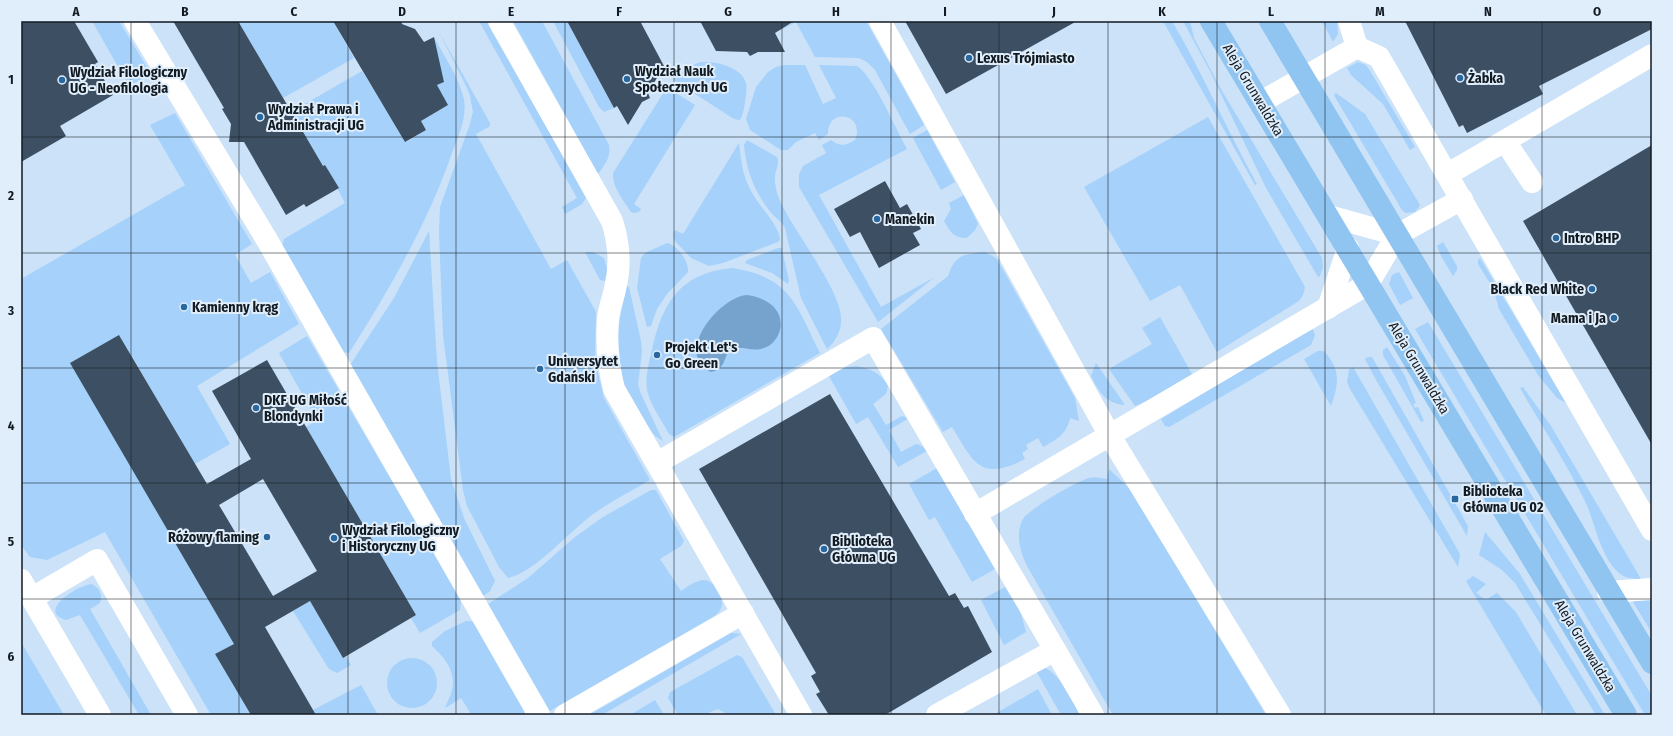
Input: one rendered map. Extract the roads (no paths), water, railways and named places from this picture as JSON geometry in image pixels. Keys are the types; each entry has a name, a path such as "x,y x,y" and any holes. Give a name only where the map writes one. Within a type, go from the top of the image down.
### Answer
{"main road":[{"name":"Aleja Grunwaldzka","path":"1212,21 1626,715"},
{"path":"1270,21 1608,592 1652,663"}],"lane":[{"path":"135,21 264,235 539,715"},
{"path":"499,21 612,221 617,238 619,269 608,317 608,362 614,389 801,715"},
{"path":"880,21 1110,436 1280,715"},
{"path":"1349,21 1357,47 1380,57 1652,530"},
{"path":"1261,102 1357,47"},
{"path":"1448,174 1652,56"},
{"path":"1505,141 1532,182"},
{"path":"976,514 1368,284 1397,234 1462,199"},
{"path":"1329,216 1397,234"},
{"path":"1328,308 1348,248"},
{"path":"657,463 873,338 1093,715"},
{"path":"100,715 26,589 97,560 186,715"},
{"path":"1608,592 1652,589"},
{"path":"565,715 743,613"},
{"path":"938,715 1054,650"}],"place":[{"name":"Lexus Trójmiasto","path":"969,58"},
{"name":"Żabka","path":"1460,78"},
{"name":"Wydział Nauk Społecznych UG","path":"627,79"},
{"name":"Wydział Filologiczny UG - Neofilologia","path":"62,80"},
{"name":"Wydział Prawa i Administracji UG","path":"260,117"},
{"name":"Manekin","path":"877,219"},
{"name":"Intro BHP","path":"1556,238"},
{"name":"Black Red White","path":"1592,289"},
{"name":"Kamienny krąg","path":"184,307"},
{"name":"Mama i Ja","path":"1614,318"},
{"name":"Projekt Let's Go Green","path":"657,355"},
{"name":"Uniwersytet Gdański","path":"540,369"},
{"name":"DKF UG Miłość Blondynki","path":"256,408"},
{"name":"Biblioteka Główna UG 02","path":"1455,499"},
{"name":"Różowy flaming","path":"267,537"},
{"name":"Wydział Filologiczny i Historyczny UG","path":"334,538"},
{"name":"Biblioteka Główna UG","path":"824,549"}]}
